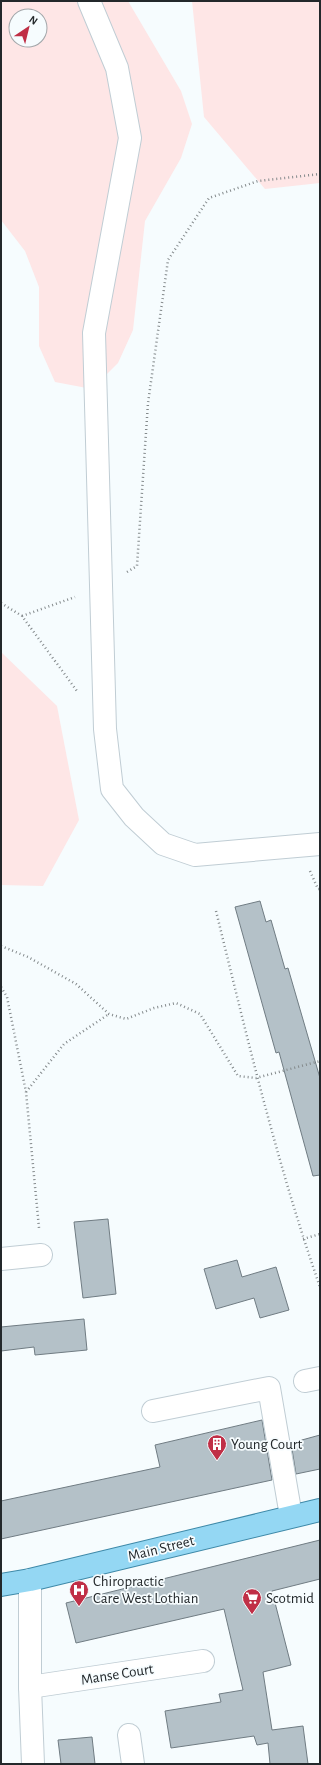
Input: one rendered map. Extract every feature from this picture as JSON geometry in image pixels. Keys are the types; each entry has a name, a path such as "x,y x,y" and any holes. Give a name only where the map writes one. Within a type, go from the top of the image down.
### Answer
{"main road":[{"name":"Main Street","path":"1,1585 30,1580 320,1510"}],"street":[{"path":"89,1 117,68 130,138 94,333 105,729 112,789 134,817 163,844 195,856 320,844"},
{"path":"1,1259 41,1255"},
{"path":"153,1411 268,1388 291,1516"},
{"path":"30,1580 30,1687 33,1764"},
{"name":"Manse Court","path":"30,1687 203,1661"},
{"path":"129,1735 133,1764"}],"path":[{"path":"22,616 101,588 137,566 148,403 168,260 208,198 258,181 320,174"},
{"path":"1,603 22,616 105,729"},
{"path":"216,911 256,1078 303,1239 320,1287"},
{"path":"1,946 28,957 76,984 109,1014 126,1019 154,1008 176,1003 200,1014 238,1076 256,1078 320,1061"},
{"path":"1,987 7,997 26,1092 41,1255"},
{"path":"26,1092 64,1044 109,1014"},
{"path":"303,1239 320,1234"}],"shaded area":[{"path":"1,1 128,1 181,91 192,124 181,158 145,221 133,330 118,363 92,389 55,382 39,346 39,287 25,251 1,220"},
{"path":"192,1 320,1 320,183 265,189 204,117"},
{"path":"1,652 57,706 79,820 43,886 1,885"}],"building":[{"path":"260,901 266,922 271,920 285,969 288,968 320,1078 320,1175 313,1176 279,1052 276,1053 235,907"},
{"path":"108,1219 116,1294 83,1298 74,1222"},
{"path":"237,1260 242,1277 276,1267 289,1310 260,1318 254,1298 216,1309 204,1269"},
{"path":"84,1319 87,1350 35,1355 34,1347 1,1351 1,1327"},
{"path":"262,1420 272,1480 1,1539 1,1501 160,1467 155,1445"},
{"path":"320,1435 320,1469 296,1474 291,1443"},
{"path":"320,1540 320,1579 272,1591 291,1665 263,1672 272,1730 303,1726 308,1764 270,1764 268,1743 257,1745 254,1736 171,1748 165,1711 221,1702 219,1694 243,1690 224,1609 76,1643 66,1603"},
{"path":"92,1737 95,1764 61,1764 58,1740"}],"place":[{"name":"Young Court","path":"217,1461"},
{"name":"Chiropractic Care West Lothian","path":"79,1607"},
{"name":"Scotmid","path":"252,1615"}]}
